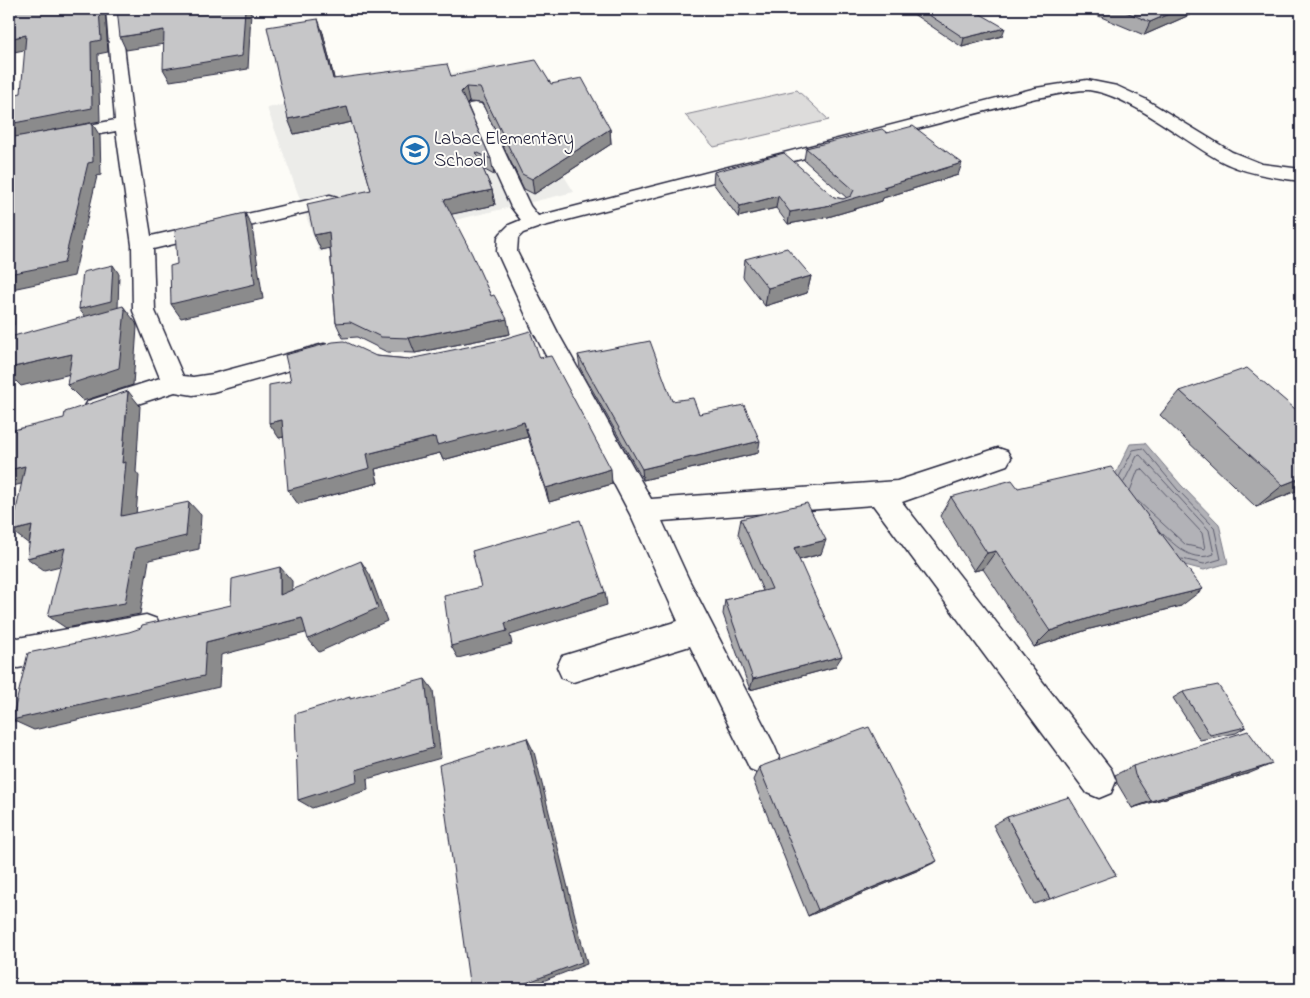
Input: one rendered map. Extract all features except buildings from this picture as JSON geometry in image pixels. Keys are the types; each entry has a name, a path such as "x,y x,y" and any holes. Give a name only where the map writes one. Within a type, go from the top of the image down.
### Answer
{"street":[{"path":"113,9 124,124 142,245 135,314 174,383"},
{"path":"762,757 698,629 643,511 537,336 507,252 508,237 516,229 533,223 794,162 1036,93 1087,85 1111,90 1139,103 1225,156 1258,168 1301,175"},
{"path":"475,108 521,207 533,223"},
{"path":"9,146 124,124"},
{"path":"142,245 330,201"},
{"path":"73,416 174,383 193,386 213,383 295,359 348,347"},
{"path":"643,511 897,492 998,458"},
{"path":"879,493 1099,781"},
{"path":"9,650 18,653 146,629"},
{"path":"573,667 698,629"}],"shaded area":[{"name":"Labac Elementary School","path":"495,65 574,192 319,252 267,108"},
{"path":"797,90 829,120 714,147 685,115"}],"water":[{"path":"1145,443 1181,485 1219,524 1228,563 1204,570 1177,563 1109,487 1130,444"}],"place":[{"name":"Labac Elementary School","path":"415,150"}]}
